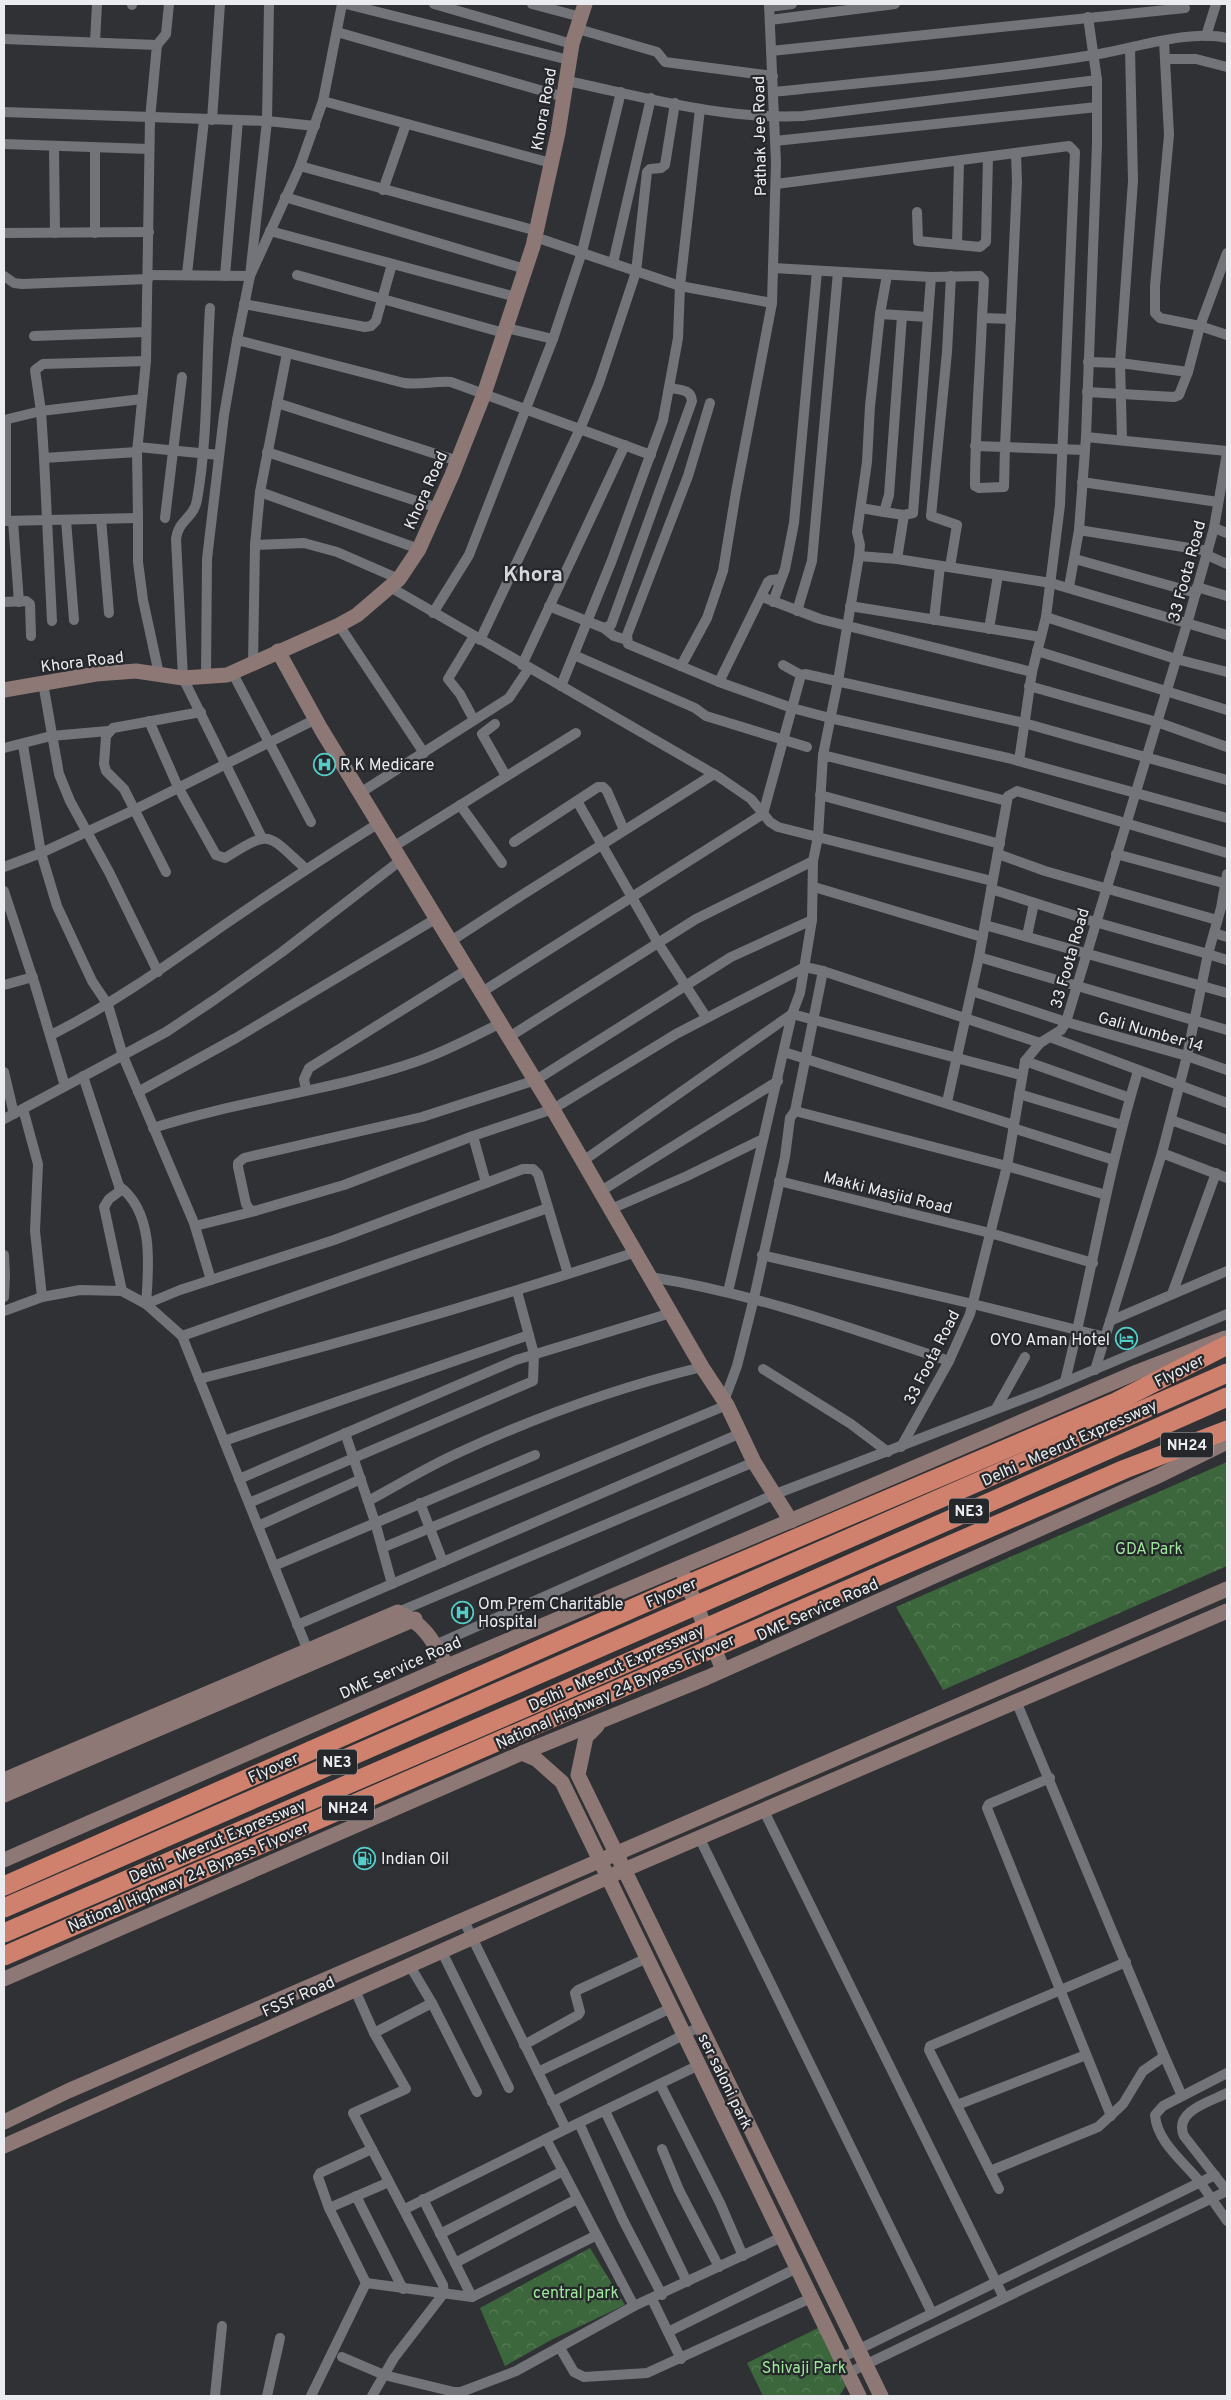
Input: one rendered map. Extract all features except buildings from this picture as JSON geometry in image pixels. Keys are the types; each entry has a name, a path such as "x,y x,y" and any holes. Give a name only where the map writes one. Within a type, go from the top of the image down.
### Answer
{"highway":[{"name":"Flyover","path":"4,1886 663,1595 1116,1402 1227,1345"},
{"name":"Delhi - Meerut Expressway","path":"4,1908 1202,1384 1227,1371"},
{"name":"Delhi - Meerut Expressway","path":"4,1933 711,1625 1227,1397"},
{"path":"1139,1436 1227,1408"},
{"name":"National Highway 24 Bypass Flyover","path":"4,1956 1146,1460 1227,1430"}],"street":[{"path":"95,42 97,4"},
{"path":"159,674 143,600 138,562 138,450 146,360 150,119 157,45 166,34 169,4"},
{"path":"187,274 208,120 220,4"},
{"path":"206,676 207,559 219,455 236,340 250,276 267,121 270,4"},
{"path":"250,276 284,197 300,166 315,126 323,101 342,4"},
{"path":"346,4 569,60"},
{"path":"434,4 572,44"},
{"path":"532,4 581,16 658,52 665,62 773,76"},
{"path":"769,5 792,4"},
{"path":"770,20 895,4"},
{"path":"1206,36 1216,4"},
{"name":"Pathak Jee Road","path":"681,666 707,618 724,571 736,492 772,303 776,184 769,5"},
{"path":"771,51 1185,8"},
{"name":"Khora Road","path":"4,690 96,674 136,672 183,678 232,672 358,615 395,583 418,549 458,461 484,394 516,298 536,234 564,97 572,44 581,16"},
{"path":"1069,587 1079,530 1088,392 1097,80 1088,18"},
{"path":"337,32 564,97"},
{"path":"773,92 1094,55 1164,41 1206,36 1227,38"},
{"path":"4,39 157,45"},
{"path":"1164,41 1169,135 1155,286 1155,313 1160,318 1200,326 1227,334"},
{"path":"1122,440 1120,363 1133,181 1130,48"},
{"path":"1166,60 1196,59 1227,67"},
{"path":"567,81 675,102 700,109 774,117 803,116 1097,80"},
{"path":"433,613 469,555 553,339 582,252 621,92"},
{"path":"613,263 651,98"},
{"path":"323,101 551,163"},
{"path":"474,720 460,694 448,679 477,638 580,429 599,383 636,272 647,172 650,168 661,168 665,165 675,102"},
{"path":"775,142 1097,107"},
{"path":"561,686 588,622 663,420 678,338 680,286 700,109"},
{"path":"4,112 150,119 267,121 315,126"},
{"path":"225,276 238,120"},
{"path":"383,190 406,124"},
{"path":"4,144 149,149"},
{"path":"776,184 1069,146 1075,152 1059,522 1046,616 1029,686 1020,761"},
{"path":"54,147 55,233"},
{"path":"95,148 95,232"},
{"path":"773,268 931,277 976,275 983,278 974,486 979,488 1004,487 1017,182 1016,153"},
{"path":"917,212 918,241 980,247 986,242 988,157"},
{"path":"957,244 959,161"},
{"path":"300,166 536,234 636,272 680,286 772,303"},
{"path":"284,197 525,269"},
{"path":"270,231 516,298"},
{"path":"4,233 149,232"},
{"path":"1088,392 1174,397 1179,395 1188,372 1200,326 1227,252"},
{"path":"244,304 365,327 371,326 376,322 392,264"},
{"path":"773,602 785,569 794,523 816,271"},
{"path":"798,611 812,561 838,272"},
{"path":"4,276 14,283 22,284 187,274 250,276"},
{"path":"297,275 505,330 553,339"},
{"path":"728,1292 792,1014 800,992 805,967 812,920 813,861 818,837 823,755 838,681 846,624 859,556 860,545 857,532 880,314 887,275"},
{"path":"934,620 945,567 957,525 931,516 947,352 951,276"},
{"path":"861,508 904,516 914,513 931,277"},
{"path":"210,308 202,454 197,502 194,511 181,522 176,539 183,678 262,838"},
{"path":"880,314 928,317"},
{"path":"884,512 889,492 902,316"},
{"path":"982,318 1011,319"},
{"path":"34,336 146,332"},
{"path":"236,340 404,383 416,385 451,382 651,455"},
{"path":"253,663 255,545 260,492 287,353"},
{"path":"52,620 41,411 35,370 43,364 146,360"},
{"path":"1088,362 1120,363 1188,372"},
{"path":"166,518 182,377"},
{"path":"604,628 610,624 692,401 688,391 670,388"},
{"path":"19,602 8,521 5,420 41,411 142,399"},
{"path":"277,403 458,461"},
{"path":"627,640 688,476 710,403"},
{"path":"1086,437 1122,440 1227,457"},
{"path":"360,793 509,698 525,666 549,606 625,445"},
{"path":"975,446 1085,450"},
{"path":"44,458 138,450 219,455"},
{"path":"267,452 438,508"},
{"name":"33 Foota Road","path":"900,1447 949,1361 964,1330 973,1304 1007,1166 1021,1075 1025,1061 1040,1043 1061,1030 1066,1022 1197,590 1221,498 1227,457"},
{"path":"1082,482 1221,498"},
{"path":"260,492 418,549"},
{"path":"897,559 904,516"},
{"path":"8,521 138,518"},
{"path":"102,519 110,613"},
{"path":"66,520 74,620"},
{"path":"1214,528 1227,533"},
{"path":"1079,530 1207,553 1227,564"},
{"path":"255,545 304,543 337,552 395,583 433,613 714,774 736,788 770,822 778,826 991,885 1034,903 1227,960"},
{"path":"859,556 897,559 1051,583 1227,635"},
{"path":"1075,559 1227,596"},
{"path":"988,629 998,575"},
{"path":"718,682 768,582 781,579"},
{"path":"762,597 820,619 1032,672"},
{"path":"4,602 30,604 31,636"},
{"path":"549,606 604,628 614,636 627,640 633,648 718,682 792,708 1020,761 1135,791 1227,818"},
{"path":"850,606 1041,637"},
{"path":"1046,616 1176,659 1227,672"},
{"path":"339,625 424,753"},
{"path":"278,651 360,793 536,1080 702,1367 726,1403 754,1462 791,1521"},
{"path":"1037,651 1227,710"},
{"path":"574,655 695,708 706,716 807,747"},
{"path":"783,665 801,675 805,674 838,681 1024,723 1227,780"},
{"path":"232,672 311,822"},
{"path":"482,992 763,814 801,675"},
{"path":"42,683 59,774 70,801 109,872 158,972"},
{"path":"1029,686 1157,722 1227,747"},
{"path":"4,748 23,745 51,736 108,731 113,728 201,712"},
{"path":"4,867 41,853 134,810 316,719"},
{"path":"149,721 178,787 220,858 224,858 262,838 275,841 306,869"},
{"path":"494,724 482,734 506,776"},
{"path":"108,731 104,764 106,771 120,783 166,872"},
{"path":"4,1120 166,1032 222,995 282,952 397,853 460,804 576,734"},
{"path":"23,745 41,853 57,906 92,981 108,1005 138,1092 177,1179 195,1226 212,1280"},
{"path":"823,755 1007,801"},
{"path":"451,941 714,774"},
{"path":"514,842 598,787 603,787 607,790 624,830"},
{"path":"947,1102 979,957 1008,796 1017,791 1227,853"},
{"path":"820,795 999,849 1045,871 1217,920"},
{"path":"577,801 658,943 706,1017"},
{"path":"460,804 502,863"},
{"path":"51,1035 108,1005 306,869 379,823"},
{"path":"1095,1370 1171,1120 1187,1056 1200,985 1217,920 1224,909 1226,881 1116,854"},
{"path":"509,1036 696,919 813,861"},
{"path":"814,887 982,937"},
{"path":"4,891 33,977 65,1086"},
{"path":"1027,936 1034,903"},
{"path":"138,1092 253,1029 437,918"},
{"path":"255,1211 250,1210 246,1204 240,1176 238,1163 244,1158 422,1117 536,1080 732,957 812,920"},
{"path":"985,925 1227,994"},
{"path":"1214,933 1227,937"},
{"path":"979,957 1227,1030"},
{"path":"195,1226 344,1185 473,1136 553,1109 706,1017 805,967 824,971 1040,1043"},
{"path":"306,1090 304,1079 309,1068 468,969"},
{"path":"726,1403 754,1298 779,1181 790,1118 794,1112 824,971"},
{"path":"4,985 33,977"},
{"name":"Gali Number 14","path":"972,991 1066,1022 1187,1056 1227,1070"},
{"path":"792,1014 1021,1075"},
{"path":"583,1161 792,1014"},
{"path":"153,1128 235,1104 306,1090 418,1061 448,1050 501,1023"},
{"path":"1050,1037 1227,1103"},
{"path":"784,1052 947,1102 1114,1160"},
{"path":"1025,1061 1130,1098"},
{"path":"1064,1381 1078,1330 1122,1125 1138,1071"},
{"path":"4,1072 38,1164 35,1231 42,1297"},
{"path":"83,1076 120,1191 117,1195 109,1198 104,1207 122,1291"},
{"path":"601,1191 778,1080"},
{"path":"1019,1094 1122,1125"},
{"path":"794,1112 1007,1166 1106,1194"},
{"path":"1171,1120 1227,1140"},
{"path":"473,1136 486,1184"},
{"path":"611,1209 687,1176 763,1138"},
{"path":"1162,1153 1227,1178"},
{"path":"146,1304 334,1240 523,1169 533,1169 538,1174 568,1274"},
{"path":"1172,1294 1216,1173"},
{"name":"Makki Masjid Road","path":"779,1181 990,1233 1093,1263"},
{"path":"119,1186 134,1199 146,1234 148,1256 146,1304"},
{"path":"182,1336 548,1208"},
{"path":"200,1380 390,1329 517,1291 636,1252"},
{"path":"4,1255 6,1275 4,1297"},
{"path":"762,1255 1105,1337"},
{"path":"1110,1321 1227,1271"},
{"path":"650,1277 754,1298 949,1361"},
{"path":"4,1311 42,1297 80,1290 122,1291 146,1304 182,1336 308,1651"},
{"path":"249,1503 533,1381 534,1354 517,1291"},
{"path":"239,1478 460,1383 534,1354 671,1313"},
{"path":"435,1645 774,1495 1095,1370 1227,1314"},
{"path":"224,1441 529,1335"},
{"name":"DME Service Road","path":"4,1860 446,1666 791,1521 1137,1372 1227,1337"},
{"path":"997,1407 1025,1357"},
{"path":"368,1501 458,1453 535,1421 631,1387 702,1367"},
{"path":"763,1369 851,1424 888,1452"},
{"path":"382,1548 726,1403"},
{"path":"345,1433 375,1522 392,1584"},
{"path":"297,1624 740,1433"},
{"name":"DME Service Road","path":"4,1979 522,1753 602,1722 723,1670 1156,1477 1227,1442"},
{"path":"274,1566 535,1455"},
{"path":"4,1795 263,1677 308,1651 754,1462"},
{"path":"258,1526 360,1479"},
{"path":"420,1503 442,1562"},
{"path":"680,1568 723,1670"},
{"name":"FSSF Road","path":"4,2122 87,2082 1227,1588"},
{"path":"398,1612 415,1620 435,1645 446,1666"},
{"name":"FSSF Road","path":"4,2146 699,1837 1227,1613"},
{"path":"4,1780 263,1677 415,1620"},
{"path":"1016,1701 1050,1778 1182,2096"},
{"path":"602,1722 586,1737 578,1774 881,2396"},
{"name":"ser saloni park","path":"522,1753 536,1759 562,1782 841,2358 855,2395"},
{"path":"1050,1778 988,1804 987,1808 1111,2116"},
{"path":"763,1810 1004,2298"},
{"path":"699,1837 932,2313"},
{"path":"463,1919 566,2129"},
{"path":"442,1952 508,2088"},
{"path":"524,2045 578,2015 580,2012 575,1993 578,1990 647,1958"},
{"path":"999,2189 929,2050 931,2044 1061,1991 1126,1962"},
{"path":"410,1966 432,2003 477,2092"},
{"path":"355,1990 374,2033 406,2089 353,2113 405,2209 443,2285 444,2293 384,2375 372,2396"},
{"path":"284,1997 286,2020"},
{"path":"374,2033 432,2003"},
{"path":"538,2072 671,2008"},
{"path":"552,2102 701,2026"},
{"path":"990,2171 1098,2128 1123,2104 1143,2071 1162,2058 1164,2053"},
{"path":"957,2105 1086,2055"},
{"path":"405,2209 699,2065"},
{"path":"1227,2073 1163,2106 1155,2115 1156,2125 1161,2136 1200,2182 1227,2221"},
{"path":"87,2082 95,2105"},
{"path":"660,2084 720,2203 743,2256"},
{"path":"848,2373 1227,2191 1184,2136 1181,2128 1183,2119 1189,2113 1227,2093"},
{"path":"605,2111 687,2282"},
{"path":"579,2123 657,2297 668,2332 681,2359"},
{"path":"546,2139 595,2236 634,2306"},
{"path":"366,2283 329,2208 318,2175 372,2149"},
{"path":"662,2149 679,2190 719,2267"},
{"path":"440,2234 563,2172"},
{"path":"841,2358 1215,2175"},
{"path":"329,2208 390,2182"},
{"path":"356,2196 403,2290"},
{"path":"423,2199 472,2297"},
{"path":"455,2263 576,2199"},
{"path":"366,2283 403,2290 472,2297 595,2236"},
{"path":"342,2357 384,2375 454,2392 462,2392 498,2379 560,2348 634,2306 657,2297 782,2237"},
{"path":"668,2332 797,2268"},
{"path":"311,2396 366,2283"},
{"path":"560,2348 574,2372 584,2377 647,2373 811,2298"},
{"path":"214,2396 222,2326"},
{"path":"267,2396 280,2338"}],"green space":[{"name":"GDA Park","path":"1227,1462 1227,1566 943,1690 896,1607"},
{"name":"central park","path":"590,2248 625,2305 553,2339 505,2366 480,2308"},
{"name":"Shivaji Park","path":"818,2328 847,2384 839,2396 763,2396 747,2363"}],"place":[{"name":"R K Medicare","path":"324,764"},
{"name":"OYO Aman Hotel","path":"1126,1339"},
{"name":"Om Prem Charitable Hospital","path":"462,1612"},
{"name":"Indian Oil","path":"365,1858"}],"district":[{"name":"Khora","path":"533,574"}]}
